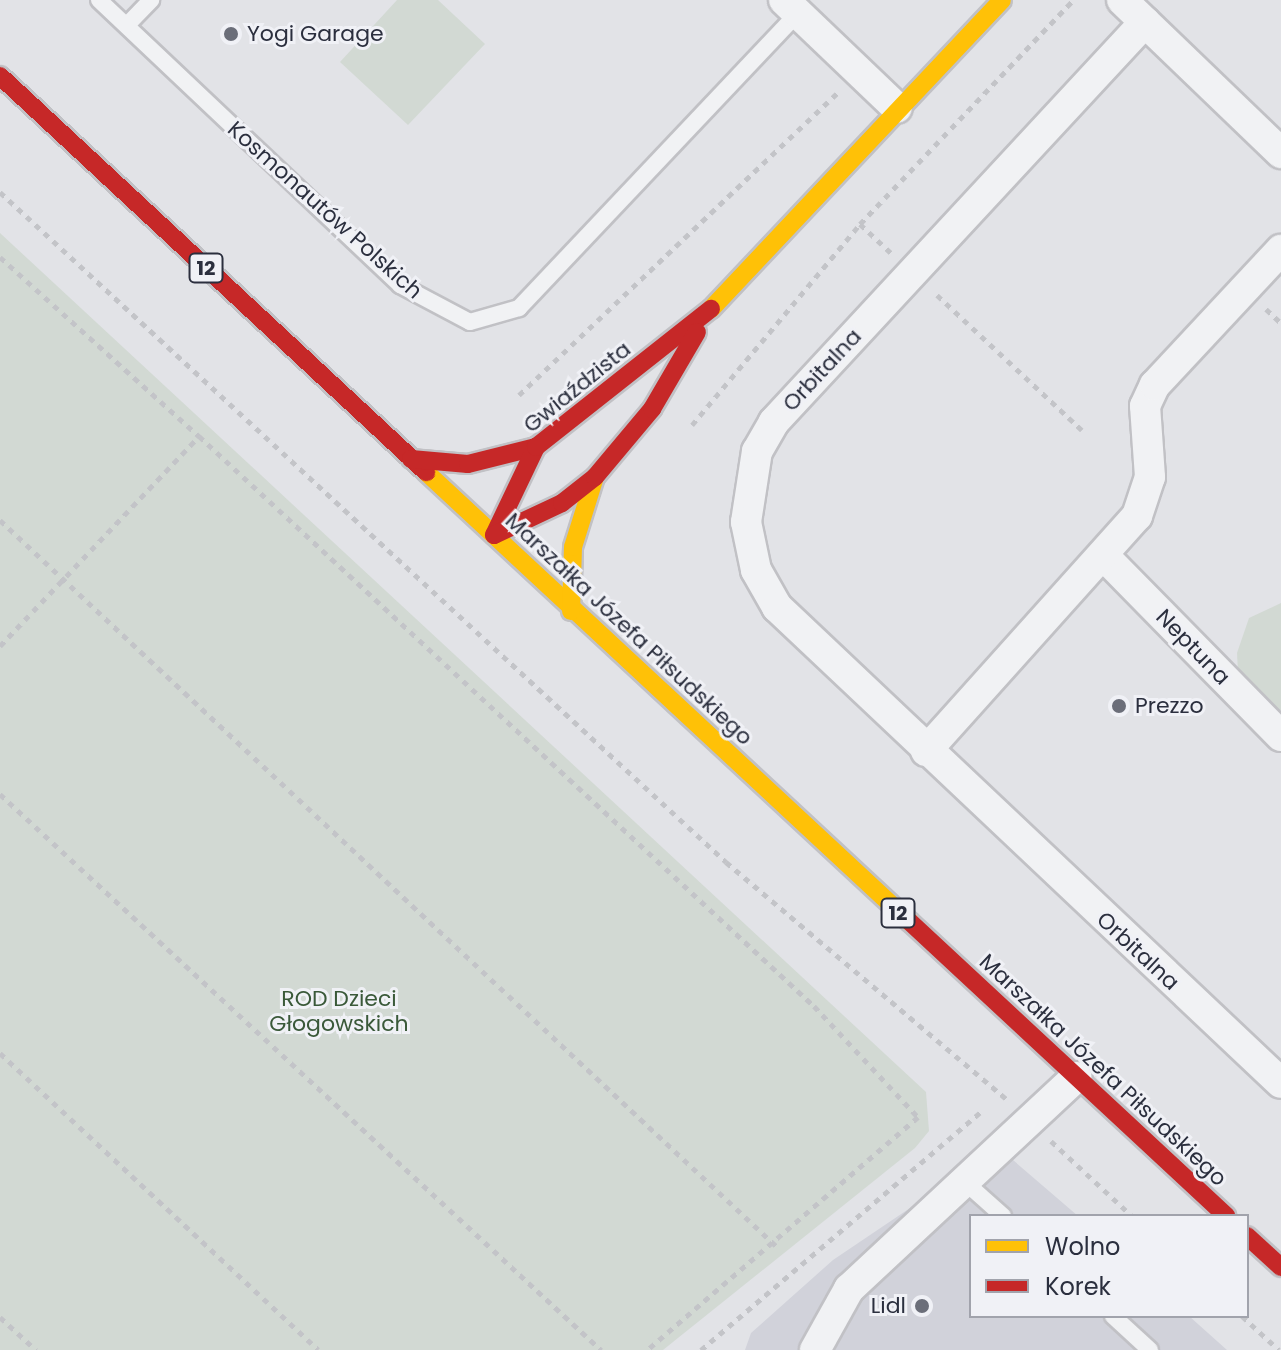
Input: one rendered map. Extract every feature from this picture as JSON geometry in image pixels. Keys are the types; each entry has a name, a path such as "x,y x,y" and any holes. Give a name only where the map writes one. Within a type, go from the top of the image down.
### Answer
{"main road":[{"name":"Gwiaździsta","path":"494,535 536,447 708,312 1002,0"},
{"name":"Marszałka Józefa Piłsudskiego","path":"0,76 494,535 571,611 1224,1214"},
{"name":"Gwiaździsta","path":"494,535 562,503 595,477 652,409 708,312"},
{"path":"411,459 468,464 536,447"},
{"path":"571,611 573,547 595,477"},
{"path":"1249,1238 1281,1267"}],"street":[{"path":"1122,0 1281,153"},
{"name":"Kosmonautów Polskich","path":"791,6 897,108"},
{"name":"Orbitalna","path":"1145,22 774,422 757,451 746,522 756,570 777,607 1281,1083"},
{"path":"926,751 1105,557 1147,495 1145,406 1155,385 1281,250"},
{"name":"Neptuna","path":"1105,557 1281,736"},
{"path":"815,1350 849,1289 1076,1077"}],"lane":[{"name":"Kosmonautów Polskich","path":"99,0 400,285 470,322 519,308 791,6"},
{"path":"127,25 151,0"},
{"path":"965,1182 1001,1214"},
{"path":"1115,1318 1150,1350"}],"path":[{"path":"689,428 860,224 1073,0"},
{"path":"519,395 705,226 859,71"},
{"path":"0,192 726,862 965,1062"},
{"path":"860,224 1082,430"},
{"path":"0,257 199,436 814,1006 918,1117 776,1246 647,1350"},
{"path":"0,646 199,436"},
{"path":"0,520 776,1246"},
{"path":"0,794 601,1350"},
{"path":"0,1053 318,1350"},
{"path":"701,1350 981,1112"},
{"path":"0,1317 36,1350"},
{"path":"1244,1318 1279,1350"}],"shaded area":[{"path":"999,1148 1076,1214 969,1214 969,1318 1191,1318 1227,1350 745,1350 751,1333 833,1260"}],"green space":[{"path":"397,0 438,0 485,44 408,125 340,62"},
{"name":"ROD Dzieci Głogowskich","path":"0,233 926,1092 929,1131 915,1148 663,1350 0,1350"},
{"path":"1281,603 1281,710 1267,710 1238,672 1237,653 1249,618"}],"traffic: slow":[{"path":"711,309 1002,0"},
{"path":"426,472 910,922"},
{"path":"571,611 573,547 595,477"}],"traffic: jam":[{"path":"0,76 426,472"},
{"path":"494,535 536,447 711,309"},
{"path":"494,535 562,503 595,477 652,409 697,332"},
{"path":"411,459 468,464 536,447"},
{"path":"910,922 1224,1214"},
{"path":"1249,1238 1281,1267"}],"place":[{"name":"Yogi Garage","path":"231,34"},
{"name":"Prezzo","path":"1119,706"},
{"name":"Lidl","path":"922,1306"}]}
